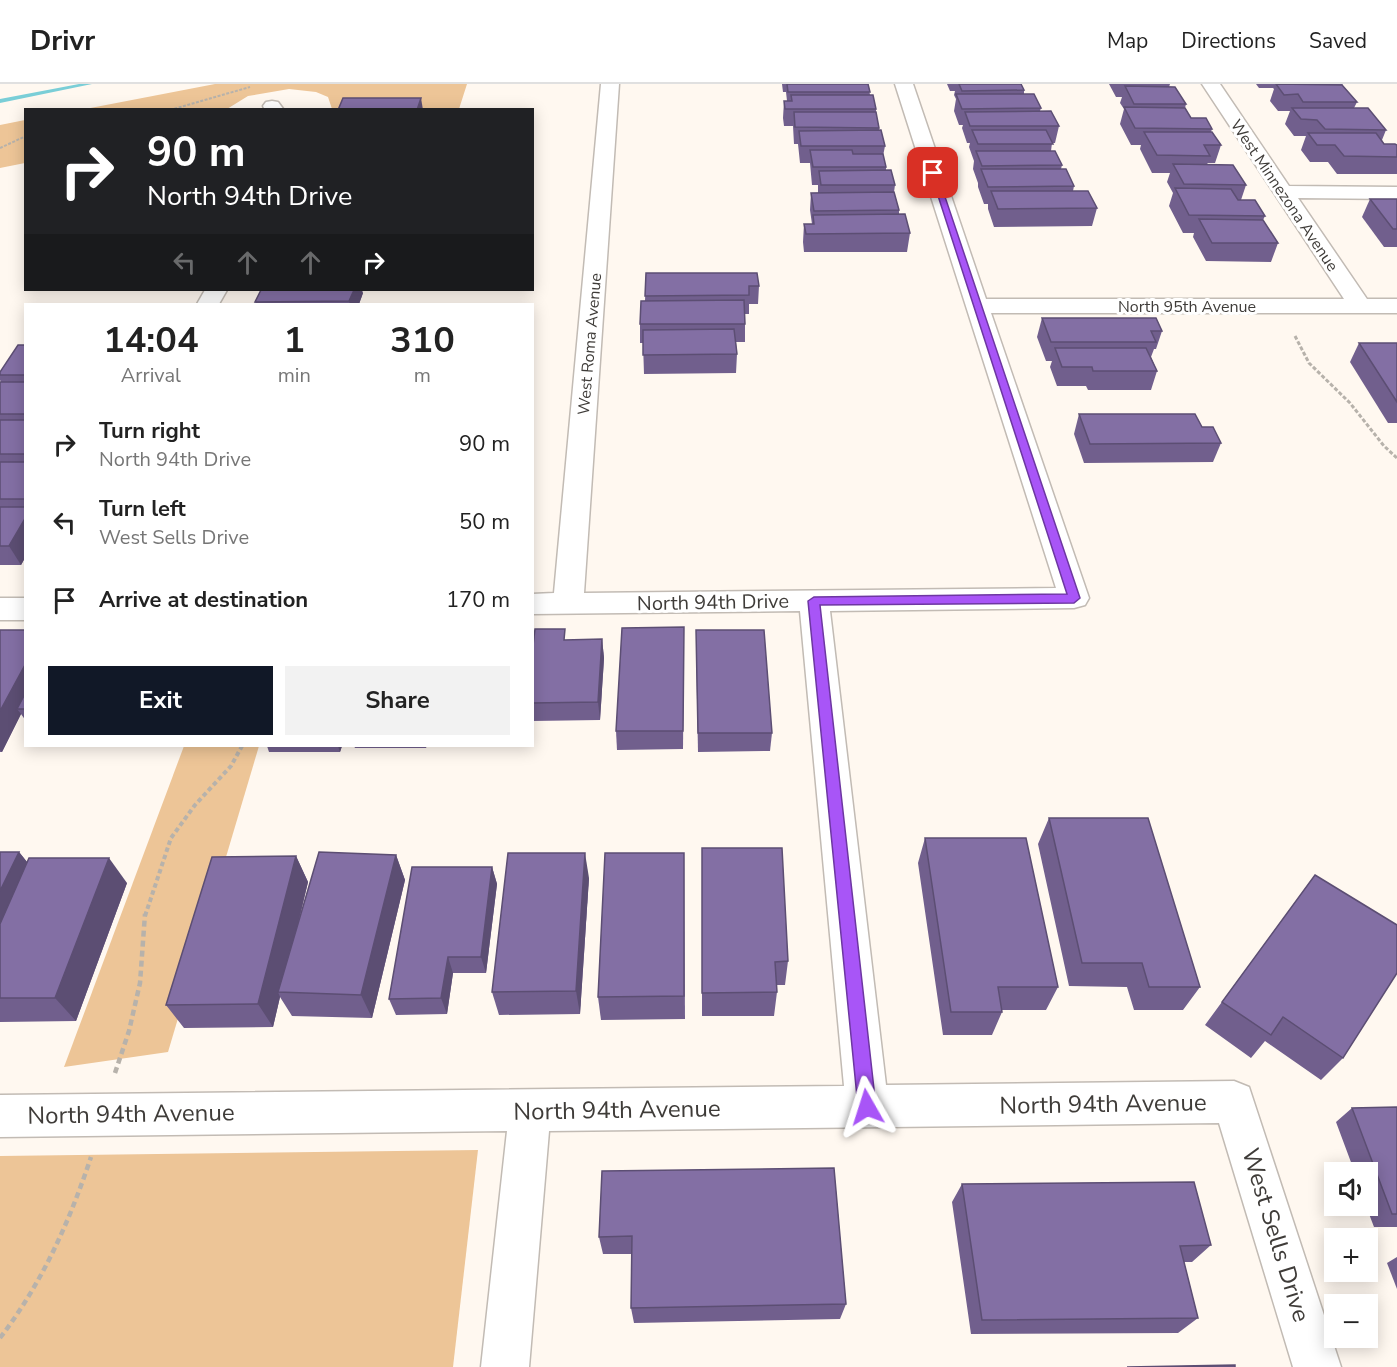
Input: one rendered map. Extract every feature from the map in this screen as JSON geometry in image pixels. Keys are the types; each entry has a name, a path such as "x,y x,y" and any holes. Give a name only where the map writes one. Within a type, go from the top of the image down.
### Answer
{"street":[{"name":"West Roma Avenue","path":"568,604 610,84"},
{"path":"904,84 977,306"},
{"name":"West Minnezona Avenue","path":"1211,84 1360,306"},
{"path":"1282,192 1397,193"},
{"name":"North 94th Drive","path":"534,604 1074,598 977,306"},
{"name":"North 95th Avenue","path":"977,306 1397,306"},
{"path":"814,601 867,1107"},
{"path":"0,609 24,609"},
{"name":"North 94th Avenue","path":"0,1116 1234,1102"},
{"name":"West Sells Drive","path":"1234,1102 1317,1367"},
{"path":"505,1367 530,1111"}],"path":[{"path":"176,108 219,94 255,86"},
{"path":"0,148 24,137"},
{"path":"1279,306 1310,363 1350,403 1384,446 1397,458"},
{"path":"0,1338 38,1282 54,1252 79,1194 95,1143 101,1114 129,1031 140,983 145,911 171,838 195,806 231,766 241,747"}],"shaded area":[{"path":"215,84 467,84 459,108 332,108 328,97 316,92 289,89 248,96 229,108 90,108"},
{"path":"24,120 24,163 0,168 0,125"},
{"path":"184,747 259,747 168,1052 64,1067"},
{"path":"478,1150 453,1367 0,1367 0,1156"}],"building":[{"path":"787,84 868,84 870,92 788,92"},
{"path":"959,84 1021,84 1024,90 962,91"},
{"path":"1276,84 1342,85 1357,102 1303,102 1298,94 1284,95"},
{"path":"1125,86 1175,87 1186,104 1134,104"},
{"path":"956,94 1034,94 1041,108 962,109"},
{"path":"791,95 873,95 876,109 785,109 784,101 792,101"},
{"path":"343,98 421,98 418,108 339,108"},
{"path":"1124,107 1185,108 1191,118 1206,118 1212,129 1135,128"},
{"path":"1292,108 1368,108 1386,130 1325,129 1317,120 1301,119"},
{"path":"1051,111 1059,126 970,126 965,112"},
{"path":"794,112 876,112 879,128 795,127"},
{"path":"881,130 885,146 801,146 799,131"},
{"path":"972,130 1046,130 1053,144 978,144"},
{"path":"1144,132 1212,132 1221,145 1204,145 1210,156 1157,155"},
{"path":"1308,133 1376,133 1384,144 1397,145 1397,157 1344,156 1335,145 1317,145"},
{"path":"810,150 852,150 853,154 883,154 886,167 813,167"},
{"path":"976,151 1055,151 1062,165 982,166"},
{"path":"1173,164 1233,165 1246,185 1184,184"},
{"path":"981,169 1066,169 1074,186 988,187"},
{"path":"891,170 895,185 821,185 819,171"},
{"path":"1175,188 1231,189 1238,200 1255,200 1265,216 1189,215"},
{"path":"991,191 1088,191 1097,208 998,209"},
{"path":"894,192 899,210 814,211 811,193"},
{"path":"1370,199 1397,199 1397,229 1393,229"},
{"path":"905,214 910,233 806,234 804,224 814,224 813,215"},
{"path":"1199,219 1263,220 1278,243 1212,243"},
{"path":"646,273 757,273 759,286 749,286 749,295 645,296"},
{"path":"260,291 354,291 349,301 255,302"},
{"path":"744,300 745,324 640,324 641,301"},
{"path":"1042,318 1156,318 1162,331 1151,331 1156,342 1051,342"},
{"path":"734,329 737,354 643,355 643,330"},
{"path":"1359,343 1397,343 1397,402"},
{"path":"18,345 24,345 24,375 0,375"},
{"path":"1055,348 1146,348 1157,371 1093,371 1092,367 1062,367"},
{"path":"0,382 24,382 24,414 0,414"},
{"path":"1079,414 1195,414 1202,427 1213,427 1221,443 1090,444"},
{"path":"0,420 24,420 24,454 0,454"},
{"path":"0,462 24,462 24,499 0,499"},
{"path":"0,507 24,507 24,520 9,546 0,546"},
{"path":"684,627 683,731 616,731 622,628"},
{"path":"535,629 565,629 564,640 602,639 598,702 534,703"},
{"path":"0,630 24,630 24,667 0,711"},
{"path":"696,630 764,630 772,733 698,733"},
{"path":"24,696 24,709 17,709"},
{"path":"1049,818 1148,818 1200,987 1149,987 1142,963 1082,963"},
{"path":"925,838 1026,838 1058,987 998,987 1002,1012 951,1012"},
{"path":"702,848 782,848 788,961 775,962 777,992 702,993"},
{"path":"0,852 19,852 0,891"},
{"path":"319,852 396,855 361,995 278,992"},
{"path":"508,853 585,853 576,991 492,992"},
{"path":"605,853 684,853 684,996 598,997"},
{"path":"296,856 258,1004 166,1005 212,857"},
{"path":"29,858 109,858 55,998 0,998 0,924"},
{"path":"412,867 492,867 481,957 448,957 441,998 389,999"},
{"path":"1315,875 1397,925 1397,973 1343,1058 1283,1017 1271,1035 1222,1002"},
{"path":"1397,1107 1397,1214 1392,1214 1378,1177 1378,1162 1372,1162 1352,1108"},
{"path":"834,1168 846,1304 631,1308 632,1236 599,1237 602,1171"},
{"path":"1194,1182 1211,1245 1180,1246 1198,1318 982,1320 962,1184"},
{"path":"1235,1365 1235,1367 1127,1367"}],"waterway":[{"path":"0,101 89,84"}],"route":[{"path":"867,1107 814,601 1074,598 933,173"}]}
